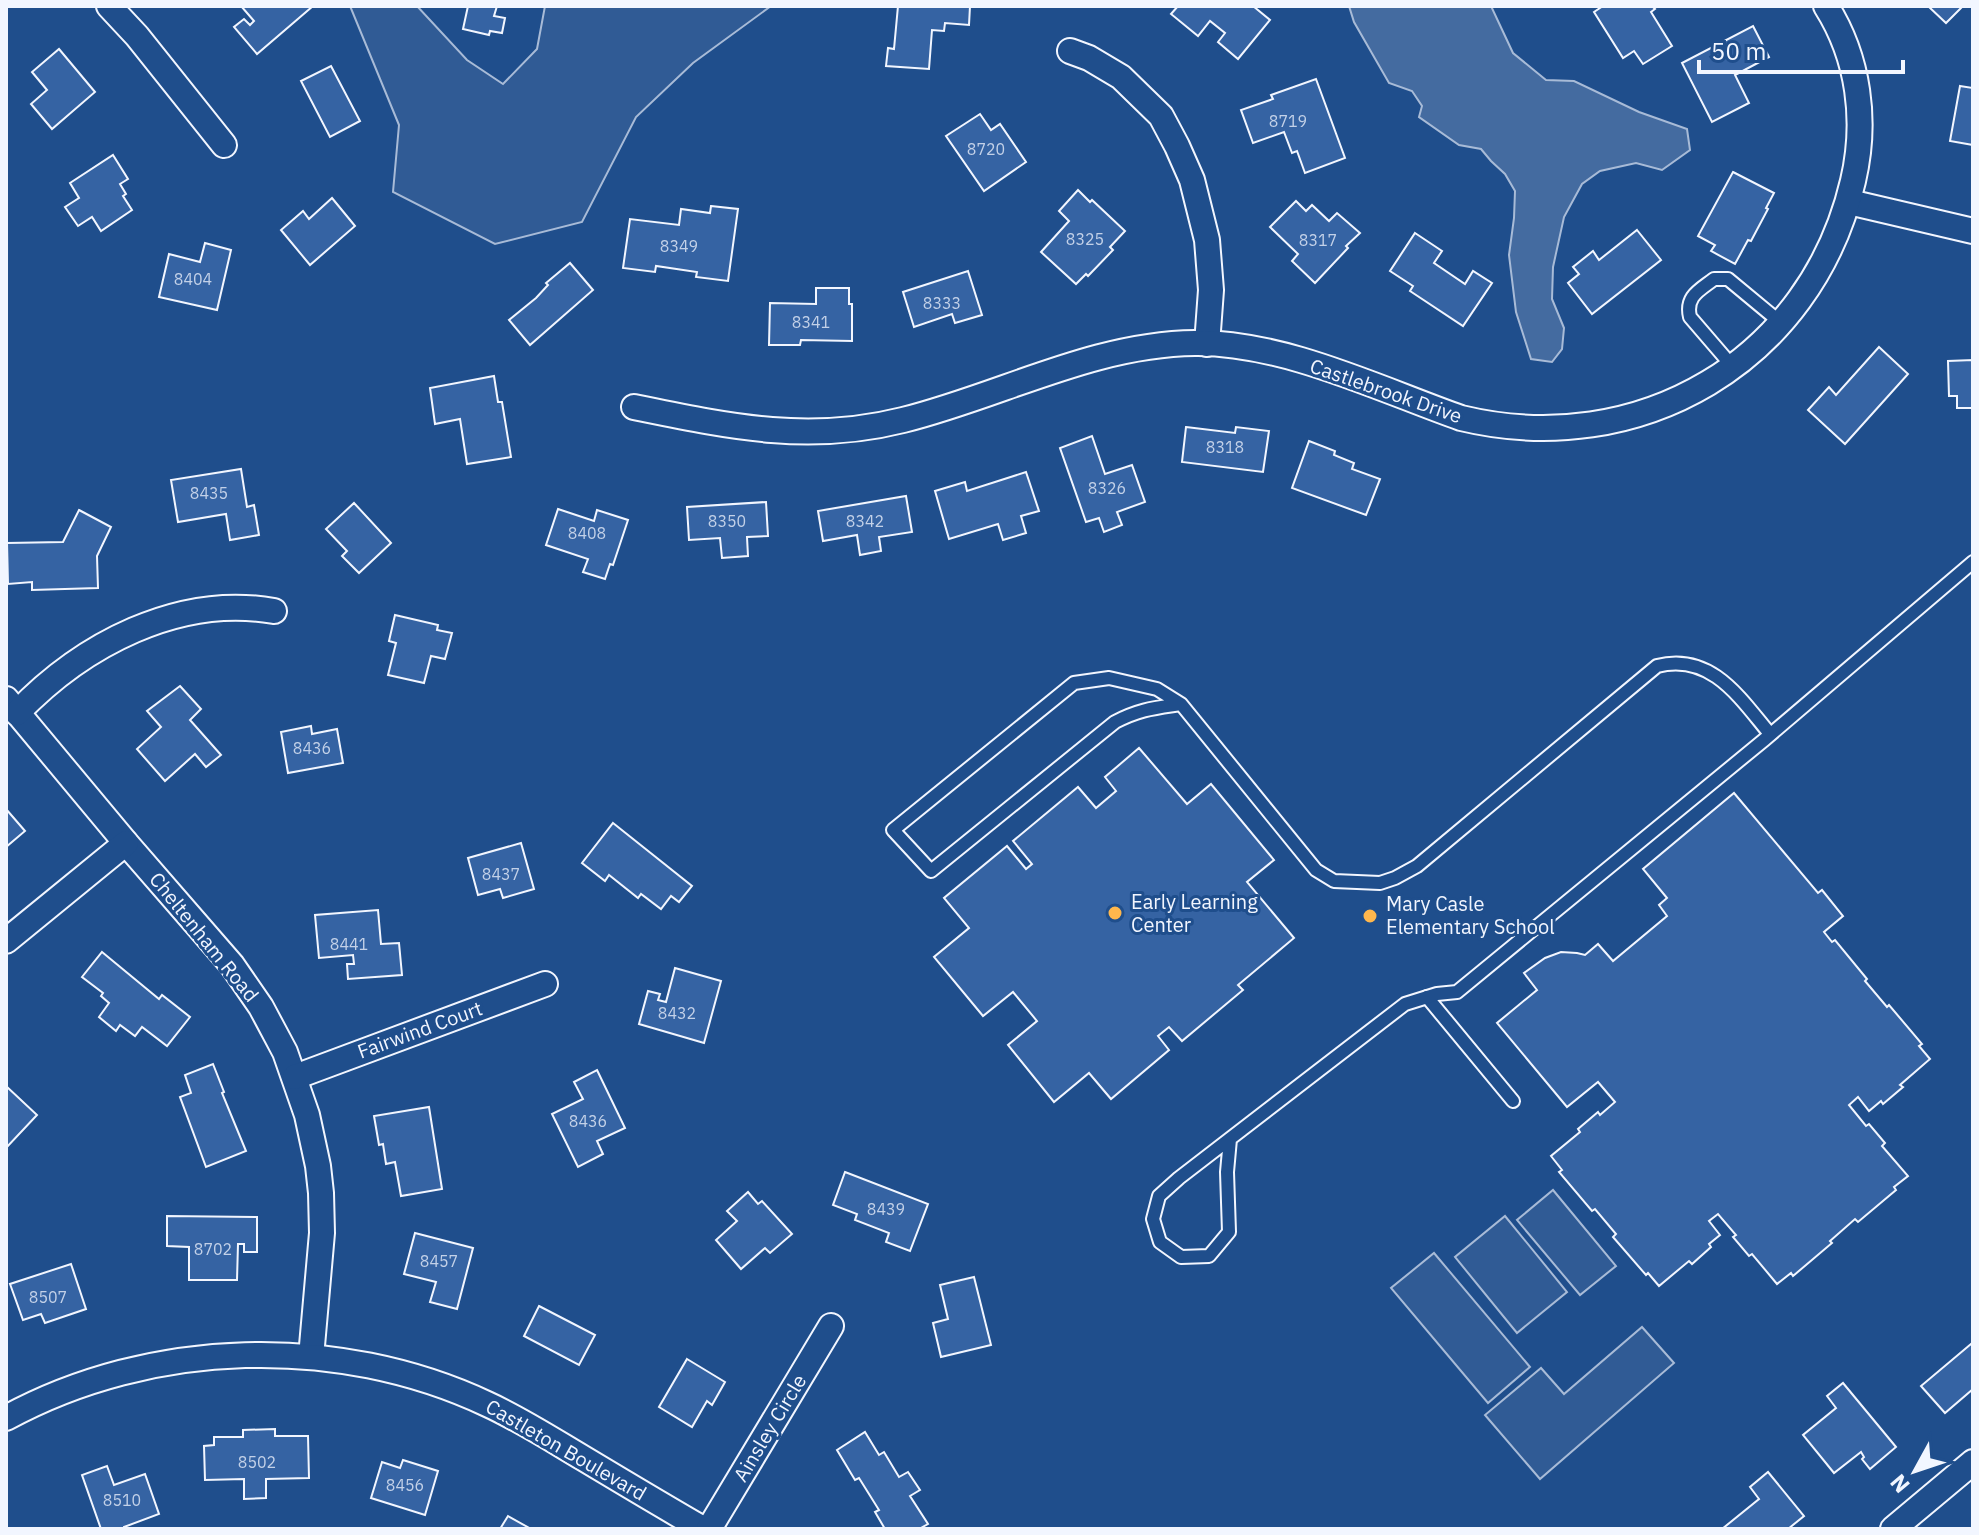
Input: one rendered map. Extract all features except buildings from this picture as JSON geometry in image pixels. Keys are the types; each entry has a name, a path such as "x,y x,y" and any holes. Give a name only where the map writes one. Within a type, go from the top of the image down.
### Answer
{"street":[{"path":"109,6 137,36 224,145"},
{"name":"Castlebrook Drive","path":"634,407 750,429 839,431 876,426 938,410 1126,350 1161,344 1207,344 1250,347 1297,360 1461,418 1487,424 1539,429 1591,425 1654,409 1690,394 1754,350 1781,323 1822,266 1849,202 1859,147 1859,96 1848,46 1826,6"},
{"path":"1070,51 1121,77 1161,116 1177,146 1192,180 1207,240 1211,290 1207,344"},
{"path":"1849,202 1973,231"},
{"path":"12,706 77,661 145,625 197,611 235,608 274,611"},
{"name":"Cheltenham Road","path":"12,706 232,965 274,1029 295,1077 310,1128 321,1193 322,1233 311,1357"},
{"path":"6,941 126,843"},
{"name":"Fairwind Court","path":"295,1077 545,984"},
{"name":"Ainsley Circle","path":"706,1529 831,1326"},
{"name":"Castleton Boulevard","path":"6,1418 106,1377 194,1359 233,1355 299,1355 352,1362 403,1373 490,1405 706,1529"},
{"path":"1893,1529 1973,1462"}],"lane":[{"path":"1733,367 1690,317 1687,307 1690,299 1714,279 1728,279 1781,323"},
{"path":"1230,1139 1227,1172 1229,1232 1209,1256 1181,1257 1160,1242 1153,1219 1159,1196 1179,1178 1405,1004 1457,992 1973,562"},
{"path":"1181,704 1153,707 1115,722 931,871 893,830 1074,683 1109,678 1157,689 1181,704 1316,870 1334,881 1380,883 1417,866 1657,666 1673,662 1690,664 1723,680 1770,734"},
{"path":"1427,997 1513,1101"}],"shaded area":[{"path":"350,6 417,6 467,60 503,84 537,49 545,6 771,6 693,63 636,117 582,222 495,244 393,192 399,125"},
{"path":"1349,6 1491,6 1513,53 1546,80 1574,81 1639,112 1687,129 1690,150 1662,170 1636,163 1600,171 1582,184 1564,217 1553,267 1552,299 1564,328 1562,349 1552,362 1531,359 1516,312 1509,255 1515,191 1505,174 1481,149 1459,145 1419,117 1422,106 1412,91 1389,83 1354,22"},
{"path":"1553,1190 1616,1266 1580,1295 1517,1220"},
{"path":"1505,1216 1567,1292 1517,1333 1455,1257"},
{"path":"1434,1253 1530,1367 1488,1403 1391,1288"},
{"path":"1642,1327 1674,1363 1540,1479 1485,1415 1541,1368 1564,1394"}],"place":[{"name":"Early Learning Center","path":"1115,913"},
{"name":"Mary Casle Elementary School","path":"1370,916"}]}
